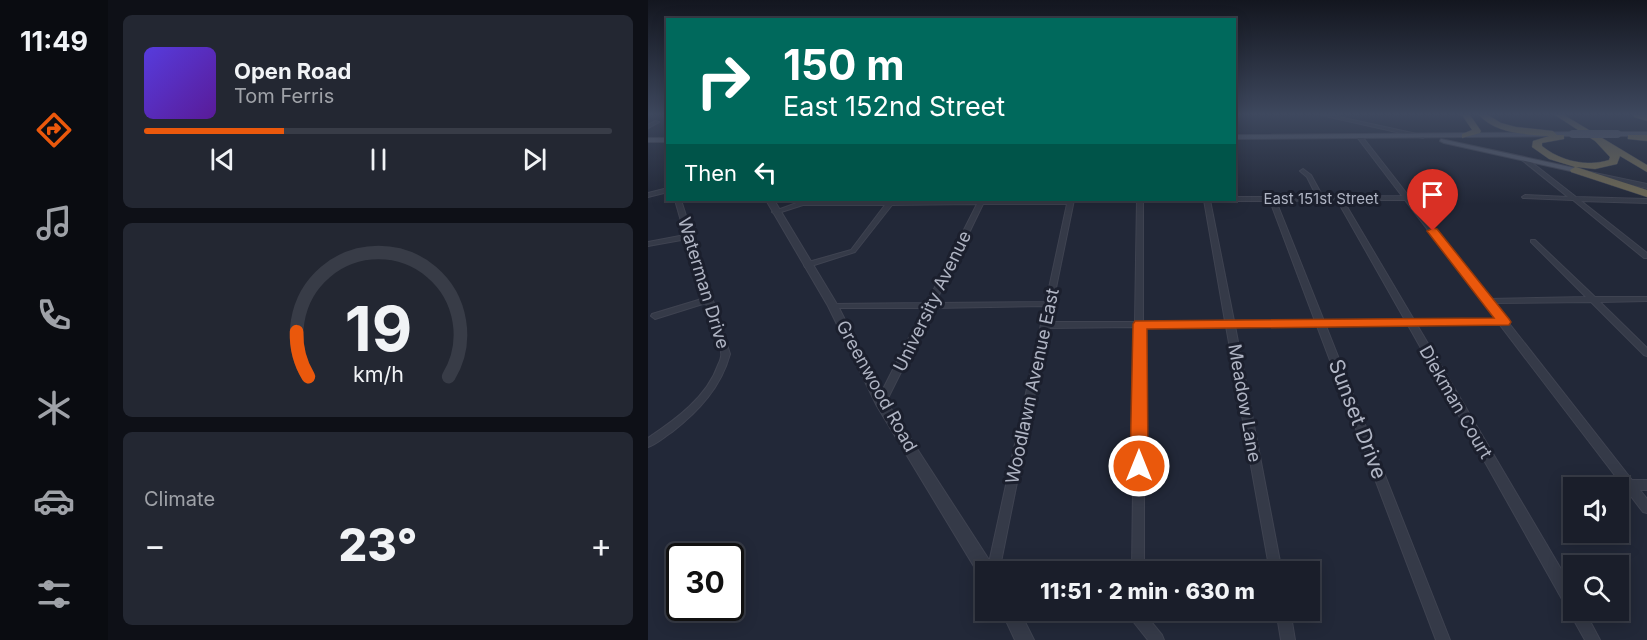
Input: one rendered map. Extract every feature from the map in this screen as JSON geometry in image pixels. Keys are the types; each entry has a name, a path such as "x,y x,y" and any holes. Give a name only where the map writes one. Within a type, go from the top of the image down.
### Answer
{"highway":[{"path":"1537,145 1546,154 1572,163 1600,165 1614,162 1615,156 1606,145"},
{"path":"1611,145 1647,169"},
{"path":"1629,145 1647,163"},
{"path":"1631,145 1647,158"},
{"path":"1575,170 1647,194"}],"main road":[{"path":"1480,145 1524,159 1575,170"}],"street":[{"path":"1366,145 1624,477"},
{"path":"1524,159 1647,256"},
{"path":"1575,170 1647,186"},
{"path":"1303,171 1309,176 1321,198"},
{"path":"648,195 666,190"},
{"path":"1525,197 1647,201"},
{"name":"East 151st Street","path":"1236,198 1407,198"},
{"name":"Sunset Drive","path":"1272,198 1443,640"},
{"name":"Diekman Court","path":"1339,198 1563,586"},
{"name":"Waterman Drive","path":"648,443 681,419 697,403 724,364 726,354 678,201"},
{"name":"Greenwood Road","path":"770,201 833,306 881,403 980,561"},
{"path":"775,212 804,201 981,201"},
{"path":"808,265 853,251 891,201"},
{"name":"University Avenue","path":"881,403 981,201"},
{"name":"Woodlawn Avenue East","path":"995,561 1071,201"},
{"path":"1138,561 1140,201"},
{"name":"Meadow Lane","path":"1207,201 1274,561"},
{"path":"648,244 690,236"},
{"path":"1533,241 1647,353"},
{"path":"1488,301 1647,299"},
{"path":"655,316 708,300"},
{"path":"833,306 1049,304"},
{"path":"1045,326 1504,322"},
{"path":"1629,484 1647,484"},
{"path":"1629,484 1647,508"},
{"path":"1015,621 1025,640"},
{"path":"1142,621 1156,640"},
{"path":"1285,621 1288,640"},
{"path":"1582,621 1593,640"}],"route":[{"path":"1139,466 1140,324 1504,322 1433,231"}]}
